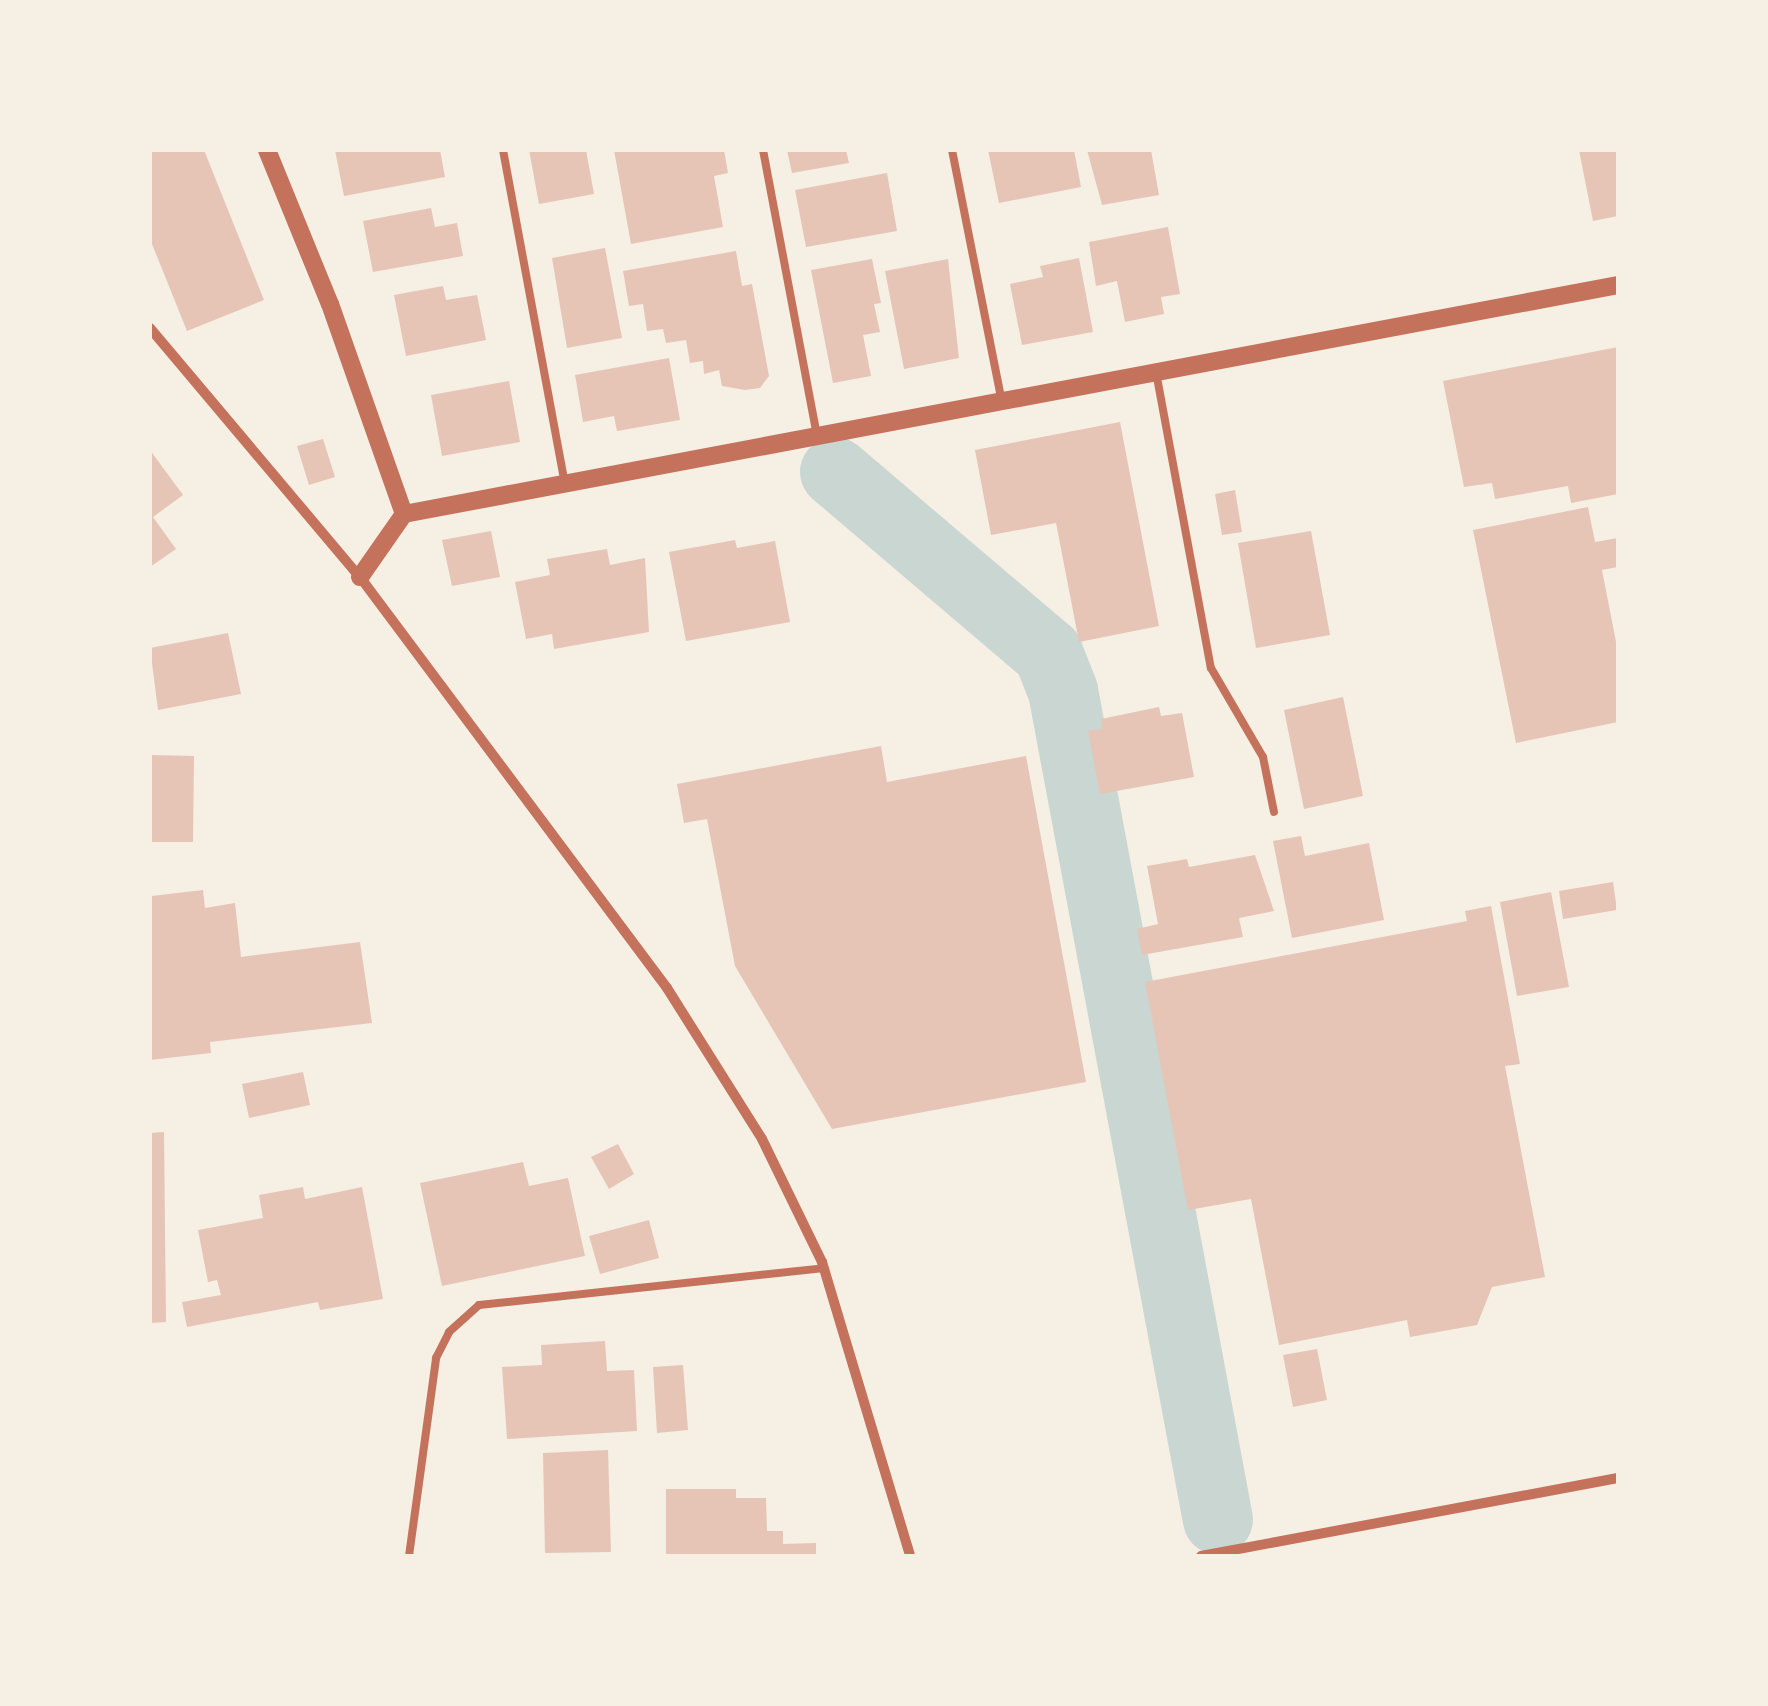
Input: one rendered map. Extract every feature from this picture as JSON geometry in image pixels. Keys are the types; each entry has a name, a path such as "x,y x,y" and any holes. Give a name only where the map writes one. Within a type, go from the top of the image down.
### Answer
{"street":[{"path":"266,150 330,304 404,514"},
{"path":"360,577 404,514 1618,285"},
{"path":"150,328 360,577 667,988 762,1139 824,1268 910,1556"},
{"path":"1202,1556 1618,1478"}],"lane":[{"path":"503,150 564,484"},
{"path":"763,150 818,436"},
{"path":"952,150 1002,402"},
{"path":"1156,372 1211,668 1264,757 1274,812"},
{"path":"409,1556 436,1358 449,1332 479,1306 824,1268"}],"building":[{"path":"150,150 204,150 264,300 187,331 150,239"},
{"path":"335,150 440,150 445,177 344,196"},
{"path":"529,150 586,150 594,194 539,204"},
{"path":"614,150 724,150 728,173 714,176 723,227 631,244"},
{"path":"787,150 846,150 849,163 792,173"},
{"path":"988,150 1074,150 1081,187 999,203"},
{"path":"1087,150 1151,150 1159,195 1102,205"},
{"path":"1579,150 1618,150 1618,216 1593,221"},
{"path":"887,173 897,231 806,247 795,190"},
{"path":"431,208 435,227 457,223 463,256 373,272 363,221"},
{"path":"1168,227 1180,294 1161,297 1164,314 1125,322 1117,281 1096,286 1089,242"},
{"path":"605,248 622,338 567,348 552,258"},
{"path":"736,251 742,286 752,284 769,376 760,388 745,390 722,386 719,370 704,374 703,361 690,363 686,340 666,343 663,329 647,331 643,304 629,306 623,271"},
{"path":"1079,258 1093,332 1022,345 1010,284 1043,277 1040,266"},
{"path":"872,259 881,303 874,304 880,332 863,335 871,376 833,383 811,270"},
{"path":"948,259 959,358 904,369 885,271"},
{"path":"443,286 446,300 477,295 486,340 406,356 394,295"},
{"path":"1618,347 1618,494 1571,503 1568,486 1495,499 1492,483 1464,487 1443,381"},
{"path":"669,358 680,420 617,431 614,416 583,422 575,375"},
{"path":"509,381 520,442 442,456 431,395"},
{"path":"1120,422 1159,626 1079,642 1056,523 991,535 975,450"},
{"path":"323,439 335,477 309,485 297,446"},
{"path":"150,450 183,495 153,517 176,549 150,567"},
{"path":"1235,490 1242,532 1222,535 1215,494"},
{"path":"1588,507 1595,542 1618,538 1618,567 1602,570 1618,652 1618,722 1516,743 1473,530"},
{"path":"491,531 500,577 452,586 442,540"},
{"path":"1311,531 1330,635 1256,648 1238,543"},
{"path":"735,540 737,548 775,541 790,622 686,641 669,552"},
{"path":"607,549 610,565 645,558 649,632 554,649 552,634 526,639 515,582 550,575 547,559"},
{"path":"228,633 241,694 158,710 150,648"},
{"path":"1343,697 1363,796 1304,809 1284,710"},
{"path":"1159,707 1161,716 1182,713 1194,777 1100,794 1088,731 1102,729 1101,719"},
{"path":"881,746 887,782 1026,756 1086,1082 832,1129 735,966 707,819 684,823 677,784"},
{"path":"150,755 194,756 193,842 150,842"},
{"path":"1301,836 1305,856 1369,843 1384,920 1292,938 1273,841"},
{"path":"1255,855 1274,911 1239,918 1243,937 1142,955 1137,929 1158,924 1147,866 1187,859 1189,867"},
{"path":"1613,882 1617,910 1563,919 1559,891"},
{"path":"203,890 205,908 235,903 241,957 360,942 372,1023 210,1042 211,1053 150,1060 152,896"},
{"path":"1551,892 1569,987 1517,996 1500,902"},
{"path":"1491,906 1520,1064 1505,1066 1545,1277 1492,1287 1477,1325 1410,1337 1407,1320 1279,1345 1251,1199 1188,1210 1145,982 1467,921 1465,911"},
{"path":"303,1072 310,1105 249,1118 242,1084"},
{"path":"164,1132 166,1322 150,1323 150,1133"},
{"path":"618,1144 634,1174 609,1189 591,1157"},
{"path":"523,1162 529,1186 568,1178 585,1256 442,1286 420,1183"},
{"path":"303,1187 305,1199 362,1187 383,1299 320,1310 318,1302 187,1327 182,1302 221,1295 217,1280 208,1282 198,1230 263,1218 259,1195"},
{"path":"649,1220 659,1258 600,1274 589,1236"},
{"path":"605,1341 607,1371 634,1370 637,1431 507,1439 502,1367 542,1365 541,1345"},
{"path":"1317,1349 1327,1400 1293,1407 1283,1355"},
{"path":"683,1365 688,1430 657,1433 653,1367"},
{"path":"608,1450 611,1552 545,1553 543,1453"},
{"path":"666,1489 736,1489 736,1498 766,1498 767,1531 783,1531 783,1544 816,1543 816,1556 666,1554"}],"waterway":[{"path":"835,472 1048,653 1063,691 1218,1520"}]}
